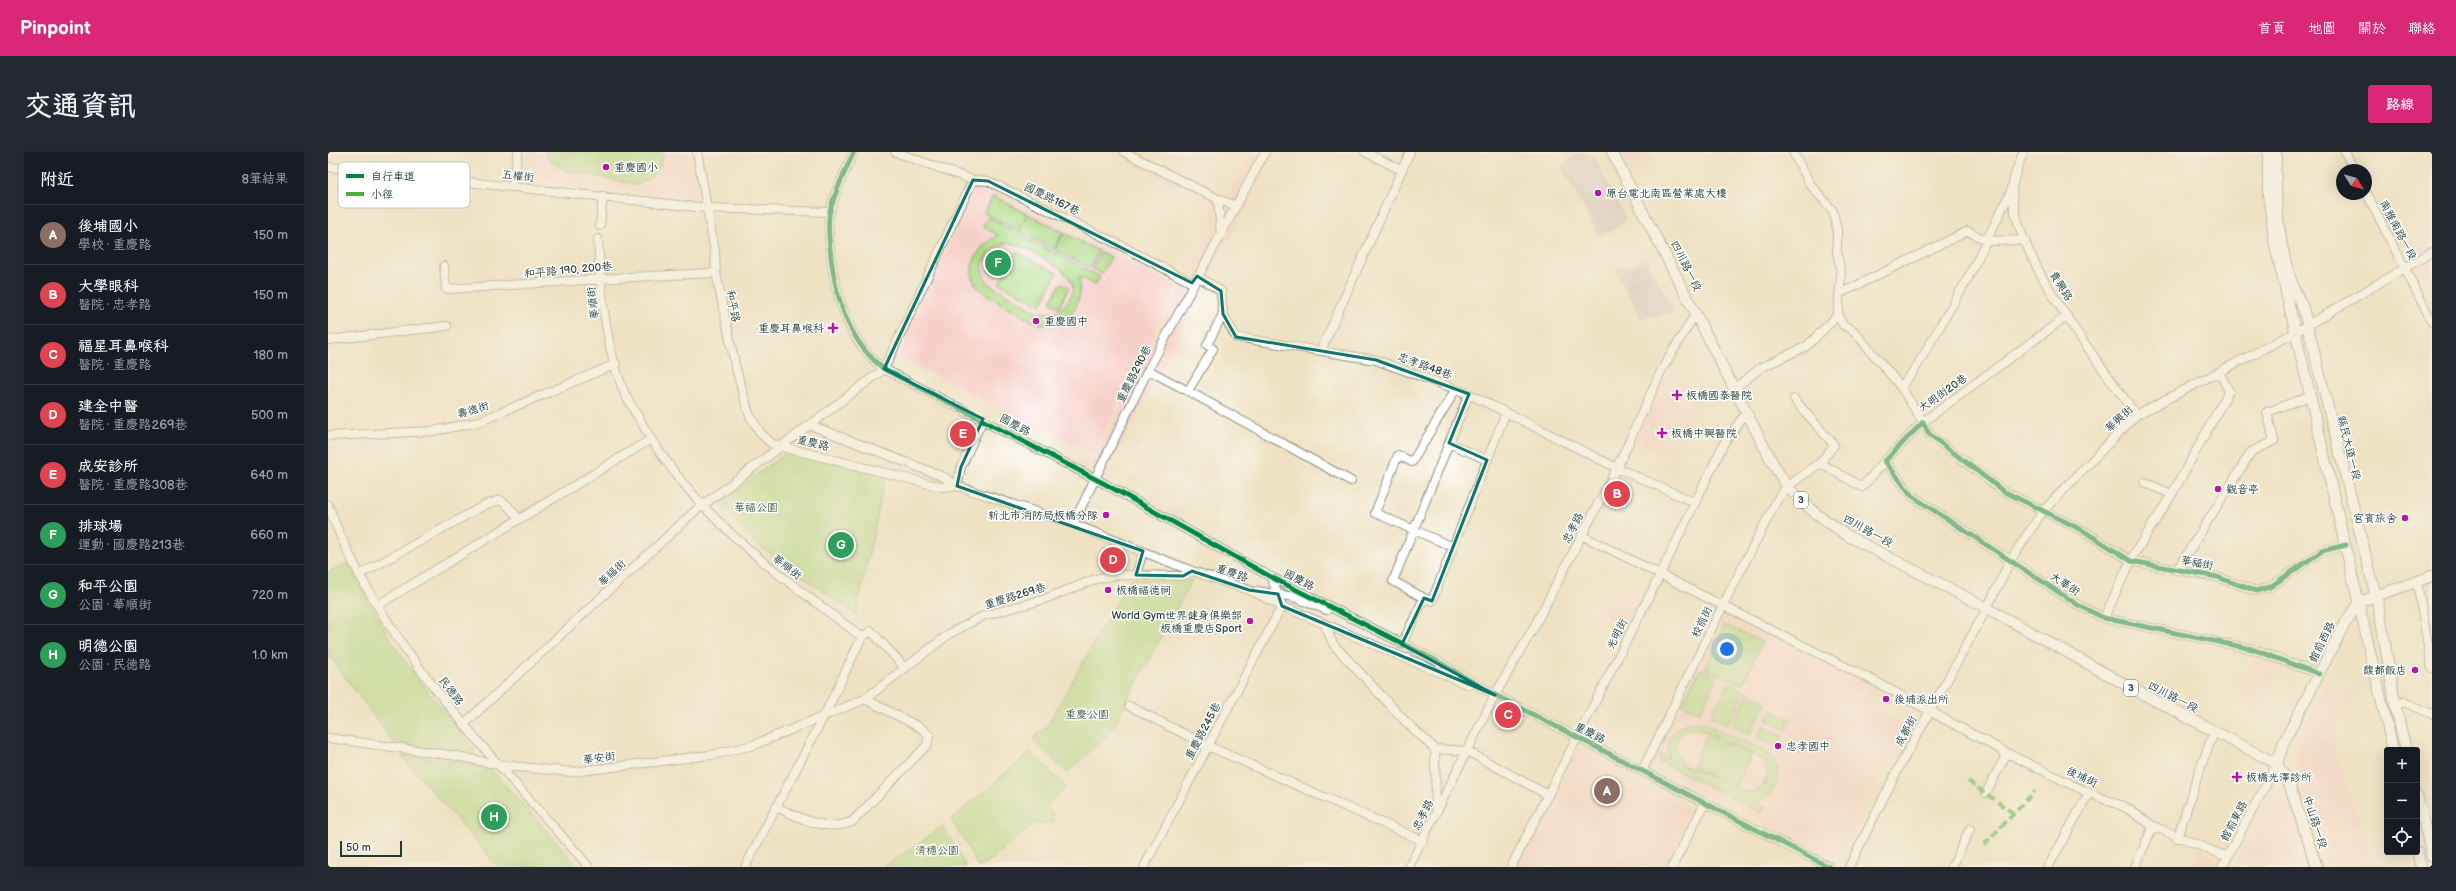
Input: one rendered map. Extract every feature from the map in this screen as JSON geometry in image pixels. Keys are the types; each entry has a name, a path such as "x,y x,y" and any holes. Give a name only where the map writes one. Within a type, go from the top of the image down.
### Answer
{"main road":[{"name":"四川路一段","path":"1612,152 1735,388 1770,460 1787,487 1815,513 1848,536 1987,608 2096,669 2277,764"},
{"name":"縣民大道一段","path":"2268,152 2268,194 2275,245 2302,328 2375,596 2385,636 2395,704 2405,747"},
{"name":"縣民大道一段","path":"2276,152 2276,205 2292,287 2303,308 2302,328 2310,396 2392,747"},
{"path":"2359,602 2432,576"},
{"name":"館前西路","path":"2277,764 2284,742 2344,625 2359,602"},
{"name":"中山路一段","path":"2277,764 2288,781 2317,867"},
{"path":"2420,807 2432,857"},
{"path":"2418,855 2421,867"}],"street":[{"path":"513,186 518,152"},
{"name":"和平路","path":"697,152 715,252 716,272 736,369 749,414 766,439 783,446"},
{"name":"國慶路","path":"854,152 829,212 832,273 840,307 873,361 884,369 983,419 1094,478 1272,577 1344,614"},
{"name":"國慶路167巷","path":"895,152 973,180 988,181 1221,291 1223,314"},
{"path":"1124,152 1218,199 1236,206"},
{"name":"重慶路290巷","path":"1073,524 1094,478 1148,370 1265,152"},
{"path":"1365,152 1401,170"},
{"path":"1321,350 1410,152"},
{"path":"1735,388 1762,366 1807,346 1838,315 1841,274 1837,251 1837,230 1833,211 1810,184 1793,152"},
{"name":"貴興路","path":"2023,152 2012,189 2019,226 2025,240 2039,272 2067,316 2136,415"},
{"path":"2345,152 2351,164"},
{"name":"五權街","path":"328,167 338,168"},
{"path":"810,425 884,369 973,180"},
{"name":"五權街","path":"470,182 706,208 829,212"},
{"path":"1901,387 1917,366 1964,285 2012,189"},
{"path":"600,226 603,196"},
{"path":"1218,199 1221,236"},
{"name":"南雅南路一段","path":"2370,200 2405,266 2432,322"},
{"path":"1839,294 1968,231 1987,241 2025,240"},
{"name":"華順街","path":"598,238 608,340 622,388 651,439 670,468 701,506 754,556 862,637"},
{"name":"華興街","path":"2010,561 2043,511 2136,415 2302,328 2405,266 2432,252"},
{"name":"和平路 190, 200巷","path":"444,266 446,289 570,282 601,278 716,272"},
{"name":"忠孝路","path":"1409,867 1436,816 1494,695 1534,629 1637,429 1662,369 1696,313"},
{"path":"1188,391 1213,349 1207,344 1223,314"},
{"name":"忠孝路48巷","path":"1223,314 1236,337 1376,360 1469,394 1617,468 1694,502"},
{"name":"大明街20巷","path":"1838,315 1843,325 1853,330 1901,387 1923,422 2067,316"},
{"path":"328,340 447,326"},
{"name":"壽德街","path":"328,436 433,431 478,422 616,364"},
{"path":"1148,370 1352,482"},
{"path":"2104,618 2130,561 2172,494 2229,391 2219,372"},
{"path":"1453,547 1375,513 1398,454 1412,462 1456,389"},
{"path":"1469,394 1393,582 1424,598 1432,601 1506,412"},
{"path":"2177,570 2251,452 2274,441 2267,412 2310,396"},
{"path":"1787,487 1820,463 1834,445 1794,399"},
{"name":"光明街","path":"1511,867 1661,573 1694,502 1724,443 1746,413"},
{"path":"957,486 961,467 983,419"},
{"path":"1820,463 1862,487 1923,422"},
{"name":"華福街","path":"1923,422 1929,434 2003,491 2084,531 2130,561 2217,577 2256,591 2270,587 2322,551 2346,545"},
{"name":"重慶路","path":"783,446 810,425 944,477 957,486 1073,524 1192,571 1249,590 1325,625 1494,695"},
{"path":"378,605 651,439"},
{"path":"1449,444 1487,460"},
{"name":"重慶路","path":"783,446 941,487 957,486"},
{"name":"華福街","path":"464,724 701,506 783,446"},
{"name":"大華街","path":"1885,461 1912,496 2078,605 2104,618 2252,649 2319,674"},
{"path":"2145,483 2172,494"},
{"name":"校前街","path":"1642,771 1723,604 1777,500 1787,487"},
{"path":"359,575 485,505 500,500 508,505 519,519"},
{"name":"民德路","path":"328,505 359,575 397,636 464,724 589,867"},
{"name":"後埔街","path":"1582,536 1661,573 1876,682 2007,753 2089,793 2125,808 2153,826 2177,838 2227,857"},
{"path":"1136,575 1143,551"},
{"path":"1987,608 2010,561"},
{"name":"重慶路269巷","path":"865,699 967,623 983,616 1042,600 1096,579 1115,575 1183,576 1192,571"},
{"path":"1272,577 1282,606"},
{"path":"2417,582 2432,668"},
{"path":"1249,590 1294,597 1320,608 1344,614"},
{"path":"1402,644 1424,598"},
{"name":"重慶路245巷","path":"1144,867 1282,606"},
{"name":"成都街","path":"1849,867 1929,711 1987,608"},
{"name":"重慶路","path":"1344,614 1435,660 1494,695 1829,867"},
{"path":"1325,625 1333,644 1405,721 1435,749 1467,751 1548,795"},
{"path":"745,867 825,714 862,637 871,632 905,668"},
{"path":"776,807 818,825 840,826 852,822 927,745 929,735 921,728 865,699"},
{"name":"華安街","path":"328,738 457,756 499,765 572,772 711,754 754,745 825,714 865,699"},
{"path":"2395,704 2404,702 2432,714"},
{"path":"1129,706 1208,746 1423,841"},
{"path":"2177,838 2194,791 2200,764 2215,731"},
{"path":"1435,749 1436,816"},
{"path":"1986,794 2007,753"},
{"name":"館前東路","path":"2222,867 2277,764"},
{"path":"2048,867 2089,793"},
{"path":"1672,867 1705,803"},
{"path":"2135,867 2153,826"},
{"path":"1952,867 1970,829"}],"highlighted area":[{"path":"973,180 988,181 1192,283 1197,276 1221,291 1223,314 1236,337 1376,360 1469,394 1449,443 1487,460 1432,601 1424,598 1402,644 1495,695 1282,606 1278,594 1249,590 1192,571 1183,576 1136,575 1143,551 957,486 961,467 983,419 884,369"}],"shaded area":[{"name":"重慶國小","path":"524,152 689,152 695,198 521,178"},
{"path":"1108,152 1136,152 1228,195 1251,152 1275,154 1106,474 1091,466 1211,228 1211,202"},
{"name":"原台電北南區營業處大樓","path":"1578,152 1587,152 1589,157 1593,155 1626,219 1623,221 1624,224 1599,237 1561,166"},
{"path":"1621,152 1645,152 1649,160 1636,166 1633,162 1627,164"},
{"name":"重慶國中","path":"977,184 1177,286 1094,454 897,356"},
{"path":"2432,241 2432,275 2423,279 2409,252"},
{"path":"1646,258 1674,312 1641,319 1615,270 1623,265 1625,269"},
{"path":"1666,375 1691,388 1702,402 1670,458 1635,440"},
{"path":"1608,589 1641,606 1629,628 1596,611"},
{"name":"忠孝國中","path":"1723,614 1880,691 1871,708 1907,725 1838,859 1649,766"},
{"path":"2255,655 2282,665 2257,720 2242,712 2248,698 2236,692"},
{"path":"2328,683 2355,693 2333,745 2376,867 2330,867 2296,769 2297,744"},
{"path":"1579,748 1694,811 1666,867 1517,867"},
{"path":"2273,790 2282,790 2307,867 2232,867"},
{"path":"2199,849 2221,861 2218,867 2190,867"}],"green space":[{"path":"544,152 662,152 662,158 656,172 638,185 563,169 553,163"},
{"path":"993,196 1027,214 1019,231 984,213"},
{"path":"1028,214 1063,232 1054,249 1019,231"},
{"path":"988,217 1100,277 1095,285 1079,277 1080,286 1077,304 1073,312 1067,318 1060,322 1051,324 1041,324 1033,321 990,297 977,286 973,277 972,269 974,261 983,246 998,235 983,227","holes":["1007,243 1025,248 1051,263 1071,281 1073,288 1071,296 1055,313 1038,312 990,285 985,278 983,265 988,254"]},
{"path":"1064,233 1099,251 1090,268 1055,250"},
{"path":"999,251 1008,256 997,275 988,271"},
{"path":"1016,252 1057,273 1041,305 999,283"},
{"path":"1101,252 1111,257 1102,274 1092,269"},
{"path":"1061,283 1069,288 1059,307 1050,302"},
{"name":"華福公園","path":"788,451 886,475 856,614 758,545 719,503"},
{"path":"348,563 392,642 414,674 476,752 437,750 394,743 328,654 328,572"},
{"name":"重慶公園","path":"1130,579 1192,580 1110,732 1067,773 1033,739 1047,726"},
{"path":"1724,625 1762,641 1743,684 1705,669"},
{"path":"1700,669 1717,677 1700,712 1682,704"},
{"path":"1728,683 1745,692 1728,724 1711,716"},
{"path":"1748,693 1766,702 1749,735 1732,726"},
{"path":"1772,710 1791,720 1786,730 1767,720"},
{"path":"1698,721 1764,751 1771,756 1778,770 1778,777 1776,784 1767,797 1760,802 1756,802 1765,807 1762,813 1658,761 1660,754 1669,758 1668,744 1674,732 1678,728 1691,722","holes":["1689,728 1703,730 1764,761 1768,774 1762,788 1748,793 1735,788 1751,756 1707,735 1692,767 1734,787 1683,765 1676,755 1675,750 1677,740"]},
{"path":"1763,726 1783,736 1778,747 1758,737"},
{"path":"1030,752 1066,787 1047,806 1053,813 1054,823 1035,823 982,867 978,867 966,843 951,820"},
{"path":"401,755 488,766 579,867 498,867"},
{"name":"清穗公園","path":"943,826 966,867 885,867"}],"marked path":[{"path":"1968,781 2013,813"},
{"path":"1984,845 2035,791"}],"cycle path":[{"path":"854,152 837,189 829,216 828,230 832,265 839,298 851,330 860,344 884,369 1105,484 1271,577 1435,660 1495,695 1829,867"},
{"path":"2319,674 2252,649 2104,618 2078,605 1912,496 1885,461 1923,422 1929,434 2003,491 2084,531 2131,561 2217,577 2256,591 2270,587 2322,551 2346,545"}],"place":[{"name":"重慶國小","path":"606,167"},
{"name":"原台電北南區營業處大樓","path":"1598,193"},
{"name":"排球場","path":"998,263"},
{"name":"重慶國中","path":"1036,321"},
{"name":"重慶耳鼻喉科","path":"833,328"},
{"name":"板橋國泰醫院","path":"1677,395"},
{"name":"板橋中興醫院","path":"1662,433"},
{"name":"成安診所","path":"963,434"},
{"name":"觀音亭","path":"2218,489"},
{"name":"大學眼科","path":"1617,494"},
{"name":"新北市消防局板橋分隊","path":"1106,515"},
{"name":"宮賓旅舍","path":"2405,518"},
{"name":"和平公園","path":"841,545"},
{"name":"建全中醫","path":"1113,560"},
{"name":"板橋福德祠","path":"1108,590"},
{"name":"World Gym世界健身俱樂部 板橋重慶店Sport","path":"1250,621"},
{"name":"馥都飯店","path":"2415,670"},
{"name":"後埔派出所","path":"1886,699"},
{"name":"福星耳鼻喉科","path":"1508,715"},
{"name":"忠孝國中","path":"1778,746"},
{"name":"板橋光澤診所","path":"2237,777"},
{"name":"後埔國小","path":"1607,791"},
{"name":"明德公園","path":"494,817"}]}
